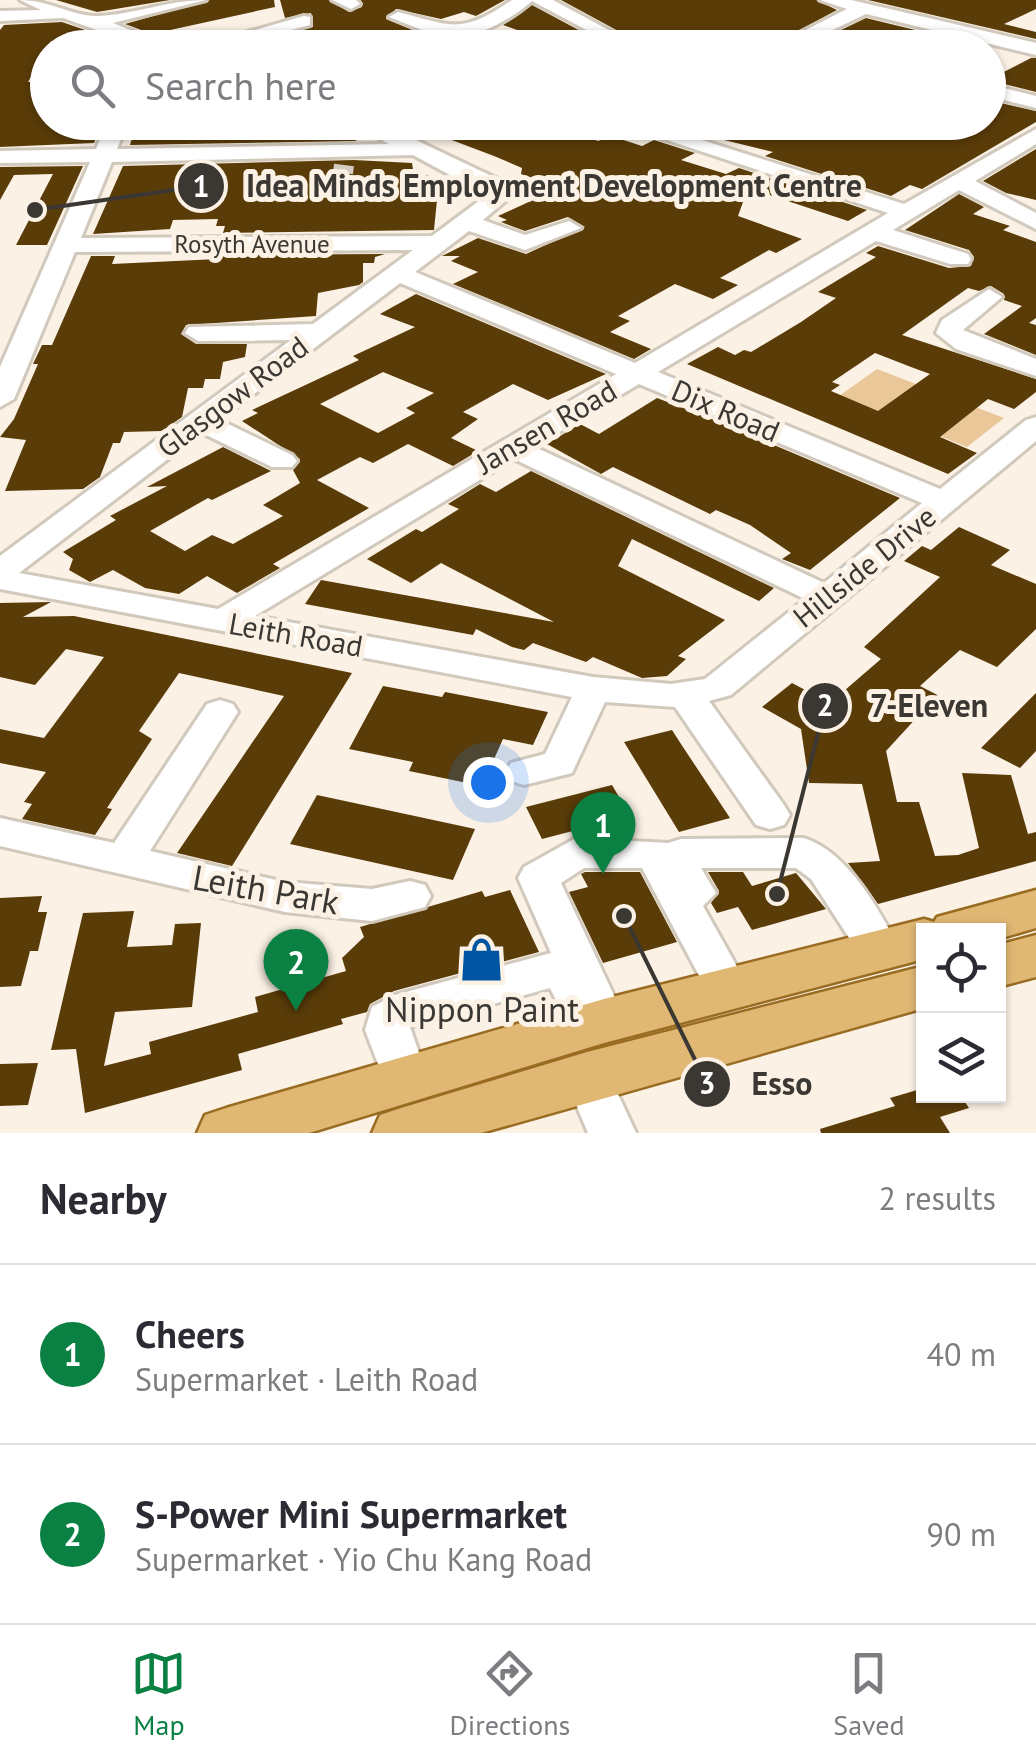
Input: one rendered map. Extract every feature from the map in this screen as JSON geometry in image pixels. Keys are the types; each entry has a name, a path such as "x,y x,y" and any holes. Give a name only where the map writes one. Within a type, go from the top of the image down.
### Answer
{"main road":[{"path":"981,923 1036,909"},
{"path":"226,1133 403,1107 737,986 902,944"},
{"path":"1006,964 1036,956"},
{"path":"594,1040 916,988"}],"street":[{"path":"29,0 117,30"},
{"path":"95,22 197,0"},
{"path":"463,30 496,19 524,0"},
{"path":"540,0 599,30"},
{"path":"830,0 958,30"},
{"path":"817,30 864,8"},
{"path":"910,18 930,8"},
{"path":"0,16 70,14"},
{"path":"398,17 435,30"},
{"path":"272,30 304,22"},
{"path":"1006,42 1036,49"},
{"path":"1006,94 1036,102"},
{"name":"Jansen Road","path":"222,620 870,230 962,183 1036,135"},
{"path":"0,399 10,352 67,245 110,140"},
{"name":"Glasgow Road","path":"0,575 500,192 397,140"},
{"path":"691,140 907,212"},
{"path":"0,157 344,158 418,150"},
{"path":"962,183 1032,216"},
{"path":"465,221 525,243 569,228"},
{"path":"870,230 959,259"},
{"name":"Rosyth Avenue","path":"67,245 436,242"},
{"name":"Dix Road","path":"397,272 943,501"},
{"path":"990,297 951,326 949,333 1036,368"},
{"path":"198,333 317,332"},
{"path":"199,421 282,461"},
{"name":"Hillside Drive","path":"687,697 718,686 1036,426"},
{"path":"510,446 826,596"},
{"name":"Leith Road","path":"0,575 593,689 645,698 687,697"},
{"path":"524,772 559,764 593,689"},
{"path":"687,697 770,815"},
{"path":"124,860 220,712"},
{"name":"Leith Park","path":"0,832 285,897 372,905 410,896"},
{"path":"612,1133 594,1040 538,878 576,853 654,854 737,986"},
{"path":"737,986 678,864 681,854 804,853 825,868 902,944"},
{"path":"403,1107 387,1030 388,1020 395,1013 553,970 564,974 594,1040"}],"shaded area":[{"path":"877,369 1004,418 967,447 839,396"}],"building":[{"path":"56,0 170,0 97,12"},
{"path":"210,0 274,0 275,7 170,30 141,30 125,24"},
{"path":"280,0 329,0 349,12 362,7 361,0 505,0 476,16 464,12 441,19 396,9 386,19 412,30 303,30 313,27 311,13 285,18"},
{"path":"561,0 816,0 837,10 800,30 616,30"},
{"path":"868,0 1036,0 1036,9 1004,24 1036,32 1036,39"},
{"path":"532,5 579,30 517,30 503,25"},
{"path":"866,18 915,30 841,30"},
{"path":"62,22 85,30 30,30 30,140 95,140 94,143 0,147 0,30 4,25"},
{"path":"1036,58 1036,92 1006,84 1006,71"},
{"path":"1006,104 1036,111 1036,122 1006,140"},
{"path":"131,140 356,140 356,141 130,145"},
{"path":"452,140 623,140 642,146 654,140 695,153 681,160 726,174 739,168 867,210 848,221 748,188 738,216 802,239 776,253 769,250 720,278 738,285 713,299 675,284 618,316 630,321 610,332 651,349 634,359 453,284 478,272 451,261 460,256 442,256 478,238 526,254 585,227 568,217 525,231 501,222 507,220 498,216 559,188 521,174 522,168"},
{"path":"724,140 1005,140 922,189 910,185 891,196 765,156 773,152"},
{"path":"1036,149 1036,200 1006,193 983,181"},
{"path":"354,160 412,163 414,175 428,175 428,185 439,180 434,230 223,233 225,226 216,226 218,219 173,220 170,229 93,234 123,166"},
{"path":"83,166 47,245 16,245 53,174 14,175 0,200 0,167"},
{"path":"959,194 984,207 973,214 1010,226 1003,230 1036,242 1036,318 1029,323 1036,325 1036,355 984,334 1022,306 1004,300 1004,294 991,286 979,291 968,288 902,335 1036,379 1036,392 1014,409 988,399 940,437 977,453 948,474 687,364 718,347 735,355 744,350 751,352 801,322 836,298 818,292 876,257 866,253 878,246 949,268 971,266 974,257 969,250 905,230","holes":["875,353 930,374 878,411 831,391 840,385 832,382"]},
{"path":"385,254 375,257 374,263 363,263 363,282 359,285 318,293 316,316 186,325 181,334 196,344 247,344 245,357 223,362 220,379 205,379 203,388 188,388 182,417 162,431 124,432 120,443 113,443 100,477 83,489 5,491 26,440 0,437 14,419 42,345 52,345 91,256 115,256 112,264 218,259 219,255"},
{"path":"416,294 606,374 548,400 513,384 463,412 478,419 451,438 478,451 453,466 408,444 373,463 360,457 317,480 369,508 273,564 280,568 237,593 207,576 179,594 145,588 113,570 90,582 69,570 73,559 63,552 116,520 110,516 167,486 147,487 223,447 271,471 212,500 208,498 150,531 185,551 212,535 233,544 283,516 263,505 300,483 293,470 300,459 242,421 258,413 252,410 359,360 353,356 415,327 380,314","holes":["383,372 434,393 406,408 415,413 378,433 320,404"]},
{"path":"657,398 900,498 810,570 782,559 791,553 750,525 716,510 710,514 613,467 601,474 547,444 580,424 599,434"},
{"path":"531,471 774,588 759,601 632,539 618,566 725,620 678,656 686,659 667,676 642,678 593,657 586,662 533,643 524,650 512,647 476,629 473,635 305,604 321,580 554,622 441,563 411,583 367,559 459,509 448,504 480,484 496,492"},
{"path":"959,527 1010,550 991,565 1036,584 1036,629 997,667 960,650 920,686 947,700 928,718 920,714 886,751 897,802 919,802 935,856 958,855 979,848 962,773 1011,775 1028,834 1036,832 1036,861 878,904 848,863 880,861 862,784 809,783 801,729 762,707 792,683 830,703 881,659 864,647 940,577 904,561 922,546 931,550"},
{"path":"51,602 23,617 74,616 352,673 232,866 177,853 284,696 179,673 139,731 152,739 107,808 112,809 95,835 22,819 32,804 24,802 46,772 0,763 0,729 44,738 104,657 66,649 35,685 0,677 0,603"},
{"path":"383,686 442,697 445,692 548,712 533,745 503,739 482,786 409,771 413,762 349,749"},
{"path":"1036,693 1036,751 1020,768 981,748"},
{"path":"672,730 730,818 679,832 624,742"},
{"path":"612,785 630,816 542,839 526,807"},
{"path":"317,795 475,829 453,880 290,844"},
{"path":"640,872 677,942 603,963 569,892 588,887 581,874"},
{"path":"708,872 743,872 752,886 796,873 826,909 752,930 738,907 717,913 711,903 719,891"},
{"path":"510,890 539,952 394,991 370,1004 367,1012 341,1019 343,1024 238,1054 242,1070 85,1113 76,1049 51,1050 83,913 134,911 127,947 172,945 175,924 201,923 192,1007 115,1012 104,1066 151,1054 149,1042 258,1012 255,997 346,971 342,958 364,937 360,927 482,891 485,897"},
{"path":"42,896 38,912 47,912 38,951 30,951 21,986 0,987 0,898"},
{"path":"38,1063 28,1105 0,1106 0,1064"},
{"path":"916,1090 916,1103 966,1103 969,1108 940,1117 950,1133 821,1133 820,1129 895,1106 890,1098"}],"tunnel":[{"path":"343,173 344,165"}],"place":[{"name":"Idea Minds Employment Development Centre","path":"35,210"},
{"name":"Cheers","path":"603,874"},
{"name":"7-Eleven","path":"777,894"},
{"name":"Esso","path":"624,916"},
{"name":"Nippon Paint","path":"482,959"},
{"name":"S-Power Mini Supermarket","path":"296,1011"}]}
